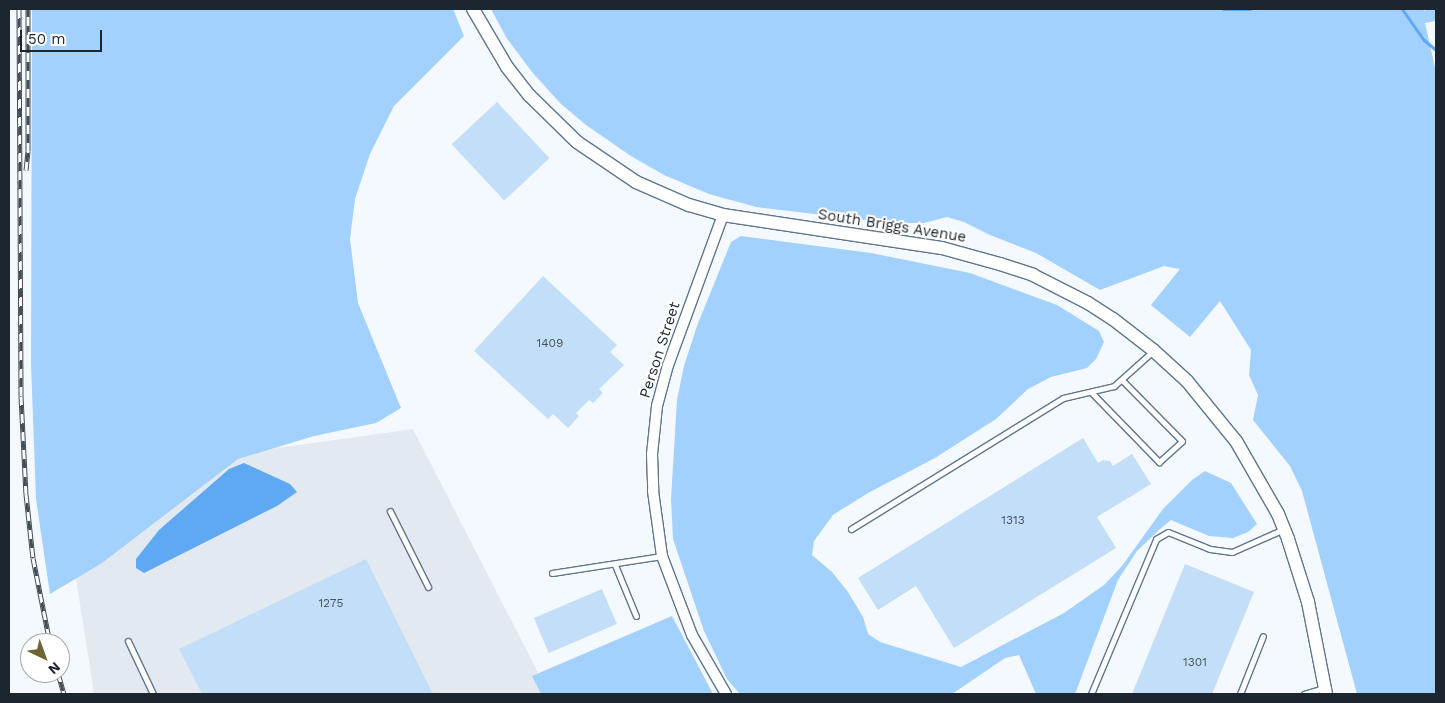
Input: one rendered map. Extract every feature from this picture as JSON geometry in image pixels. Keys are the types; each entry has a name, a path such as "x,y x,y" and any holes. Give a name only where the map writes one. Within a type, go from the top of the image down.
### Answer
{"street":[{"name":"South Briggs Avenue","path":"473,9 507,68 546,113 577,142 636,182 689,205 723,215 920,244 963,253 1000,264 1033,275 1088,303 1113,319 1153,350 1187,381 1236,441 1256,473 1284,529 1308,602 1325,691"},
{"name":"Person Street","path":"723,215 668,365 657,406 652,454 653,491 662,556 692,635 726,694"}],"lane":[{"path":"851,528 1063,398 1114,386 1153,350"},
{"path":"1091,392 1159,462 1182,441 1122,380"},
{"path":"390,511 428,587"},
{"path":"1091,694 1156,540 1168,532 1210,548 1232,552 1284,529"},
{"path":"552,573 615,565 662,556"},
{"path":"615,565 636,616"},
{"path":"1240,694 1263,636"},
{"path":"128,641 154,694"},
{"path":"1304,694 1325,691"}],"shaded area":[{"path":"32,9 453,9 464,36 394,106 370,154 355,199 350,239 358,303 401,408 376,423 314,436 238,459 102,563 50,594 36,499 31,364"},
{"path":"491,9 1421,9 1425,11 1425,9 1436,9 1436,21 1425,23 1436,72 1436,694 1357,694 1302,491 1290,466 1253,420 1258,395 1249,375 1251,350 1220,301 1190,337 1151,305 1180,269 1164,266 1100,290 1036,253 990,235 964,222 947,217 924,223 891,223 756,207 709,194 664,175 631,156 586,125 561,104 532,72 506,37"},
{"path":"741,236 871,253 970,273 1057,305 1099,331 1104,342 1096,359 1087,368 1051,377 1028,389 996,419 935,458 868,493 833,515 814,541 812,555 832,572 848,592 863,617 868,634 880,642 961,667 1064,613 1104,585 1122,566 1163,509 1192,480 1205,471 1231,483 1257,524 1248,532 1233,538 1209,536 1171,520 1159,530 1137,551 1118,580 1075,694 1036,694 1019,655 1005,658 952,694 740,694 727,679 704,631 673,539 671,499 677,400 684,366 697,326 731,242"},
{"path":"413,429 549,694 94,694 75,572 235,454"},
{"path":"244,463 290,484 297,492 277,506 144,573 136,568 136,559 159,530 229,469"},
{"path":"672,616 713,694 541,694 532,676"}],"building":[{"path":"497,102 550,158 504,201 452,144"},
{"path":"543,276 617,345 610,352 624,365 599,389 603,393 593,403 589,400 576,413 579,416 568,428 553,414 548,419 474,351"},
{"path":"1083,438 1098,463 1103,460 1110,461 1113,466 1132,454 1151,484 1097,517 1116,548 954,648 916,586 878,610 858,578"},
{"path":"366,559 433,694 202,694 179,649"},
{"path":"1185,564 1254,592 1212,694 1132,694"},
{"path":"602,589 617,624 549,653 534,618"}],"waterway":[{"path":"1223,9 1250,9"},
{"path":"1402,9 1424,40 1436,50"}],"railway":[{"path":"19,9 21,396 26,494 33,558 48,633"},
{"path":"26,170 28,151 28,9"},
{"path":"61,683 64,694"}]}
